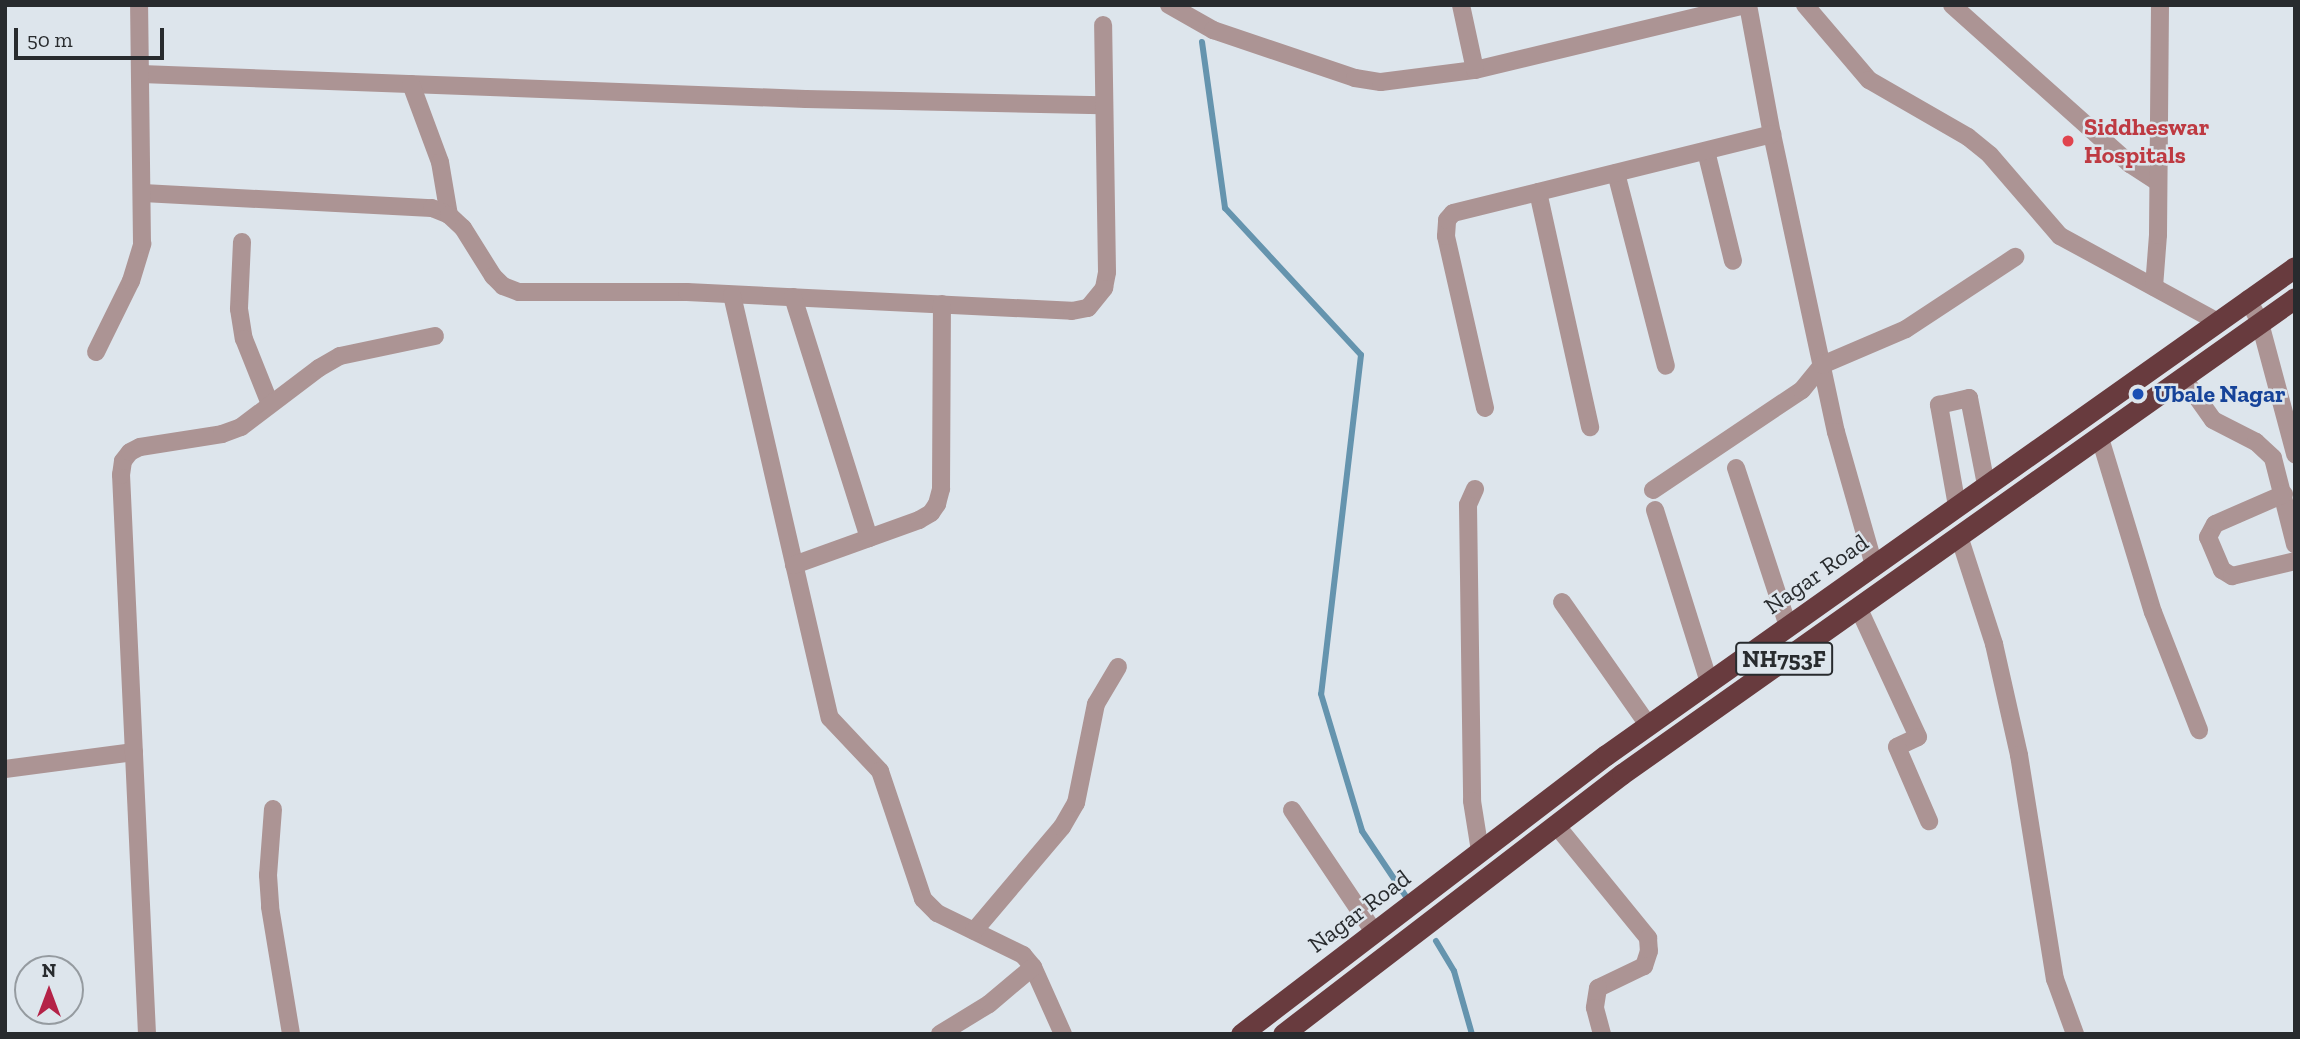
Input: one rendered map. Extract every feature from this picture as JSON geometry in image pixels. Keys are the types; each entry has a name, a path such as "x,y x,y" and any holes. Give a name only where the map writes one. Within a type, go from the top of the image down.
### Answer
{"highway":[{"name":"Nagar Road","path":"1241,1034 1648,725 2295,267"},
{"name":"Nagar Road","path":"1283,1034 1556,825 1858,607 2295,298"}],"street":[{"path":"96,352 137,264 142,244 139,5"},
{"path":"1169,5 1213,30 1355,78 1381,82 1475,70 1747,5 1836,432 1874,565"},
{"path":"1461,5 1475,70"},
{"path":"1805,5 1869,80 1968,137 1990,155 2060,236 2216,321"},
{"path":"1952,5 2130,164 2158,182"},
{"path":"2154,287 2160,5"},
{"path":"143,193 432,208 449,215 463,228 493,276 503,286 519,292 793,297 1072,311 1088,308 1097,301 1104,288 1107,272 1102,105 1103,25"},
{"path":"141,74 806,99 1102,105"},
{"path":"411,84 440,162 449,215"},
{"path":"1485,408 1446,236 1447,220 1453,213 1772,134"},
{"path":"1706,151 1733,261"},
{"path":"1616,173 1665,366"},
{"path":"1538,192 1590,427"},
{"path":"242,242 239,309 244,340 270,404"},
{"path":"1653,490 1802,390 1822,365 1906,329 2015,257"},
{"path":"732,295 831,718 880,771 923,898 937,914 1014,949 1033,967 1063,1034"},
{"path":"793,297 869,538"},
{"path":"2248,299 2260,323 2294,447"},
{"path":"794,565 919,520 931,513 937,504 941,489 943,304"},
{"path":"148,1034 121,475 123,461 130,452 140,447 222,434 241,427 340,356 435,336"},
{"path":"2183,379 2213,420 2266,449 2273,458 2295,544"},
{"path":"1957,506 1939,405 1969,397 1986,485"},
{"path":"2100,438 2153,612 2199,730"},
{"path":"1736,468 1788,626"},
{"path":"1475,489 1468,505 1472,801 1480,851"},
{"path":"2284,494 2214,524 2208,537 2222,570 2232,576 2295,561"},
{"path":"1655,510 1709,682"},
{"path":"1959,536 1994,644 2019,755 2055,979 2075,1034"},
{"path":"1562,602 1648,725"},
{"path":"1858,607 1918,737 1898,747 1929,821"},
{"path":"974,931 1062,827 1076,803 1096,704 1118,667"},
{"path":"5,769 134,752"},
{"path":"273,809 268,875 270,907 291,1034"},
{"path":"1292,810 1374,932"},
{"path":"1556,825 1648,938 1649,951 1644,966 1598,988 1595,1008 1602,1034"},
{"path":"940,1034 989,1004 1033,967"}],"waterway":[{"path":"1202,42 1225,208 1361,355 1321,694 1362,831 1409,901"},
{"path":"1436,941 1454,971 1472,1034"}],"place":[{"name":"Siddheswar Hospitals","path":"2068,141"},
{"name":"Ubale Nagar","path":"2138,394"}]}
